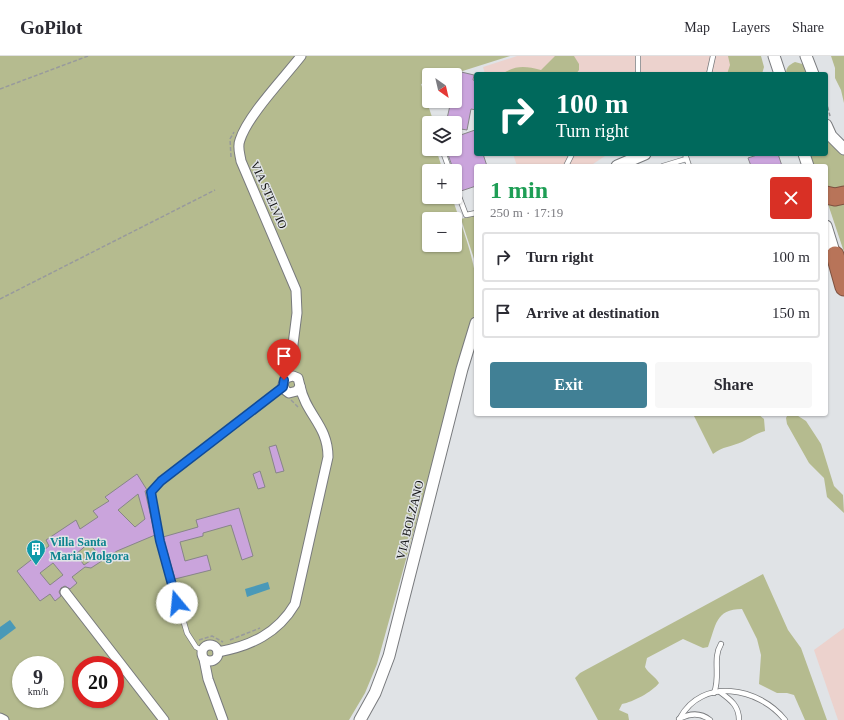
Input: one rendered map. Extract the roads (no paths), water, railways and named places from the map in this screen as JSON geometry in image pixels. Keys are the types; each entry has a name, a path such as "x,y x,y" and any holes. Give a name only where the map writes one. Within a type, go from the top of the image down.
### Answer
{"highway":[{"path":"828,196 834,197 844,195"},
{"path":"835,255 844,286"}],"street":[{"name":"VIA STELVIO","path":"286,378 297,313 296,290 242,161 239,141 248,122 301,56"},
{"path":"774,56 779,72"},
{"path":"806,56 812,72"},
{"path":"828,129 832,136 844,149"},
{"path":"622,164 640,156"},
{"path":"828,232 835,255"},
{"name":"VIA BOLZANO","path":"360,720 375,692 389,656 460,376 474,329"},
{"name":"VIA STELVIO","path":"290,360 296,377"},
{"path":"204,655 209,661 214,661 218,652 228,650 269,634 287,618 295,604 328,457 328,444 323,430 305,402 300,386 300,380 291,376 286,378 283,382 283,387 305,402"},
{"path":"292,393 297,391 300,386"},
{"path":"65,592 164,720"},
{"path":"204,655 208,679 223,720"},
{"path":"0,718 4,720"}],"lane":[{"path":"638,56 638,72"},
{"path":"709,72 713,56"},
{"path":"668,164 686,156"},
{"path":"462,204 466,215 474,213"},
{"path":"204,655 196,647 187,633 160,541 151,492 161,481 283,387"},
{"path":"714,693 717,686 718,673 716,657 722,644"},
{"path":"720,692 736,705 739,720"},
{"path":"678,719 684,710 695,699 720,692 744,692 767,703 778,711 785,720"},
{"path":"678,719 694,714 702,715 710,720"}],"water":[{"path":"268,582 270,589 247,597 245,589"},
{"path":"10,620 16,628 0,640 0,627"}],"place":[{"name":"Villa Santa Maria Molgora","path":"36,566"}]}
